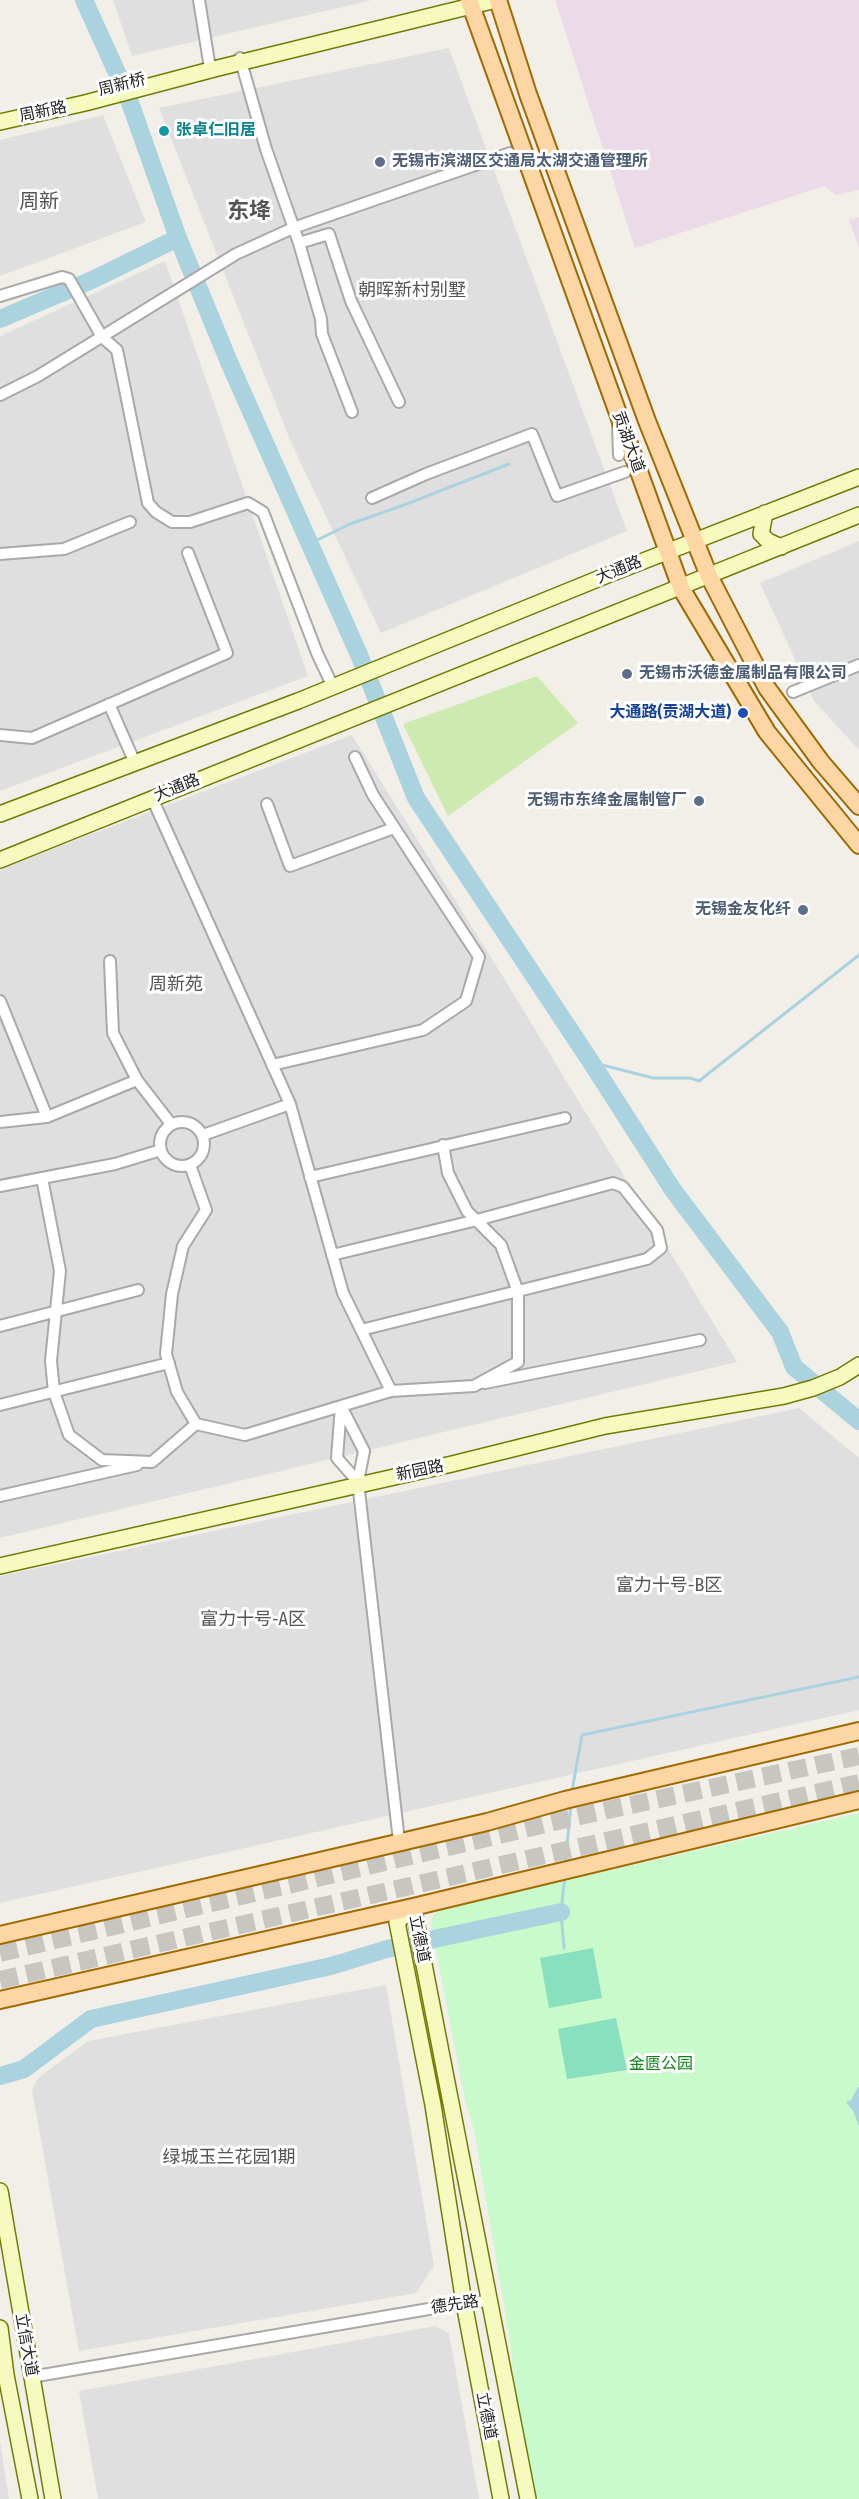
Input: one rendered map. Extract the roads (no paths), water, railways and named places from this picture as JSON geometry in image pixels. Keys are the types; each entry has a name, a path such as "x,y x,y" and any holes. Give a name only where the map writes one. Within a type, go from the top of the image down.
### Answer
{"main road":[{"name":"贡湖大道","path":"497,0 532,106 647,421 709,576 767,688 821,762 859,806"},
{"name":"贡湖大道","path":"472,2 681,588 766,732 859,845"},
{"path":"0,1935 487,1822 571,1798 859,1731"},
{"path":"0,2000 413,1906 859,1800"}],"street":[{"path":"199,0 208,62"},
{"path":"163,78 472,2 497,0"},
{"path":"163,78 208,62 241,59"},
{"path":"241,59 266,148 299,243 321,319 322,334 352,412"},
{"name":"周新桥","path":"83,99 163,78"},
{"name":"周新路","path":"0,113 83,99"},
{"name":"周新路","path":"0,122 83,99"},
{"path":"0,395 38,376 236,254 293,228 510,153"},
{"path":"299,243 329,234 351,301 399,402"},
{"path":"0,296 62,277 69,279 102,337 117,350 147,503 172,522 190,522 248,503 263,512 317,653 338,685 0,814"},
{"path":"617,412 619,455"},
{"path":"372,498 426,474 532,434 557,496 625,472"},
{"name":"大通路","path":"338,685 667,551 859,477"},
{"path":"765,513 761,534 768,542 781,547"},
{"path":"681,588 859,515"},
{"path":"0,554 64,549 130,522"},
{"path":"0,735 32,738 227,653 188,553"},
{"name":"大通路","path":"0,860 681,588"},
{"path":"793,692 859,665"},
{"path":"109,704 135,763"},
{"path":"272,1065 423,1030 466,1001 479,957 373,795 355,757"},
{"path":"152,798 290,1104 343,1293 391,1391"},
{"path":"267,804 290,866 394,828"},
{"path":"110,961 112,1033 137,1080 171,1124"},
{"path":"0,1001 47,1118"},
{"path":"0,1122 47,1118 137,1080"},
{"path":"203,1135 290,1104"},
{"path":"310,1177 566,1118"},
{"path":"186,1122 193,1124 203,1135 204,1150 201,1156 190,1165 183,1166 169,1162 161,1150 161,1136 171,1124 186,1122"},
{"path":"443,1145 448,1173 467,1211 501,1245 518,1292 518,1362 474,1386"},
{"path":"0,1186 115,1164 161,1150"},
{"path":"190,1165 206,1210 183,1246 174,1284 166,1354 177,1392 196,1424 244,1435 391,1391 474,1386 700,1340"},
{"path":"42,1178 60,1271 51,1361 54,1392 69,1435 102,1460 152,1462"},
{"path":"332,1255 477,1220 613,1183 623,1187 657,1230 661,1248 648,1259 361,1330"},
{"path":"0,1326 138,1290"},
{"path":"840,1375 859,1360"},
{"path":"0,1405 169,1363"},
{"path":"840,1375 859,1365"},
{"name":"新园路","path":"0,1566 359,1483 604,1423 784,1394 840,1375"},
{"path":"341,1406 338,1458 359,1483"},
{"path":"341,1406 364,1451 359,1483 399,1841"},
{"path":"0,1496 152,1462 196,1424"},
{"name":"新园路","path":"0,1562 359,1483"},
{"name":"立德道","path":"413,1906 528,2499"},
{"name":"立德道","path":"413,1906 397,1923 433,2105 464,2305 501,2499"},
{"name":"立信大道","path":"0,2191 53,2499"},
{"name":"德先路","path":"31,2380 491,2301"},
{"name":"立信大道","path":"0,2328 4,2383 30,2499"}],"water":[{"path":"858,2087 859,2126 853,2111 846,2102 851,2100"}],"waterway":[{"path":"84,0 128,97 178,238 229,362 360,657 416,798 673,1190 780,1332 794,1367 859,1421"},
{"path":"0,319 92,280 178,238"},
{"path":"311,543 350,524 509,464"},
{"path":"591,1062 653,1078 690,1078 699,1081 859,955"},
{"path":"572,1791 582,1735 859,1677"},
{"path":"565,1866 571,1804"},
{"path":"564,1948 561,1912 565,1875"},
{"path":"0,2076 24,2069 91,2019 331,1966 387,1949 561,1912"}],"tunnel":[{"path":"0,1953 575,1817 859,1756"},
{"path":"0,1980 859,1783"}],"place":[{"name":"张卓仁旧居","path":"164,131"},
{"name":"无锡市滨湖区交通局太湖交通管理所","path":"380,162"},
{"name":"无锡市沃德金属制品有限公司","path":"627,674"},
{"name":"大通路(贡湖大道)","path":"743,713"},
{"name":"无锡市东绛金属制管厂","path":"699,801"},
{"name":"无锡金友化纤","path":"803,910"}],"district":[{"name":"周新","path":"39,202"},
{"name":"东鿍","path":"249,212"},
{"name":"朝晖新村别墅","path":"412,291"},
{"name":"周新苑","path":"176,985"},
{"name":"富力十号-B区","path":"669,1586"},
{"name":"富力十号-A区","path":"253,1620"},
{"name":"绿城玉兰花园1期","path":"229,2158"}],"park label":[{"name":"金匮公园","path":"661,2065"}]}
